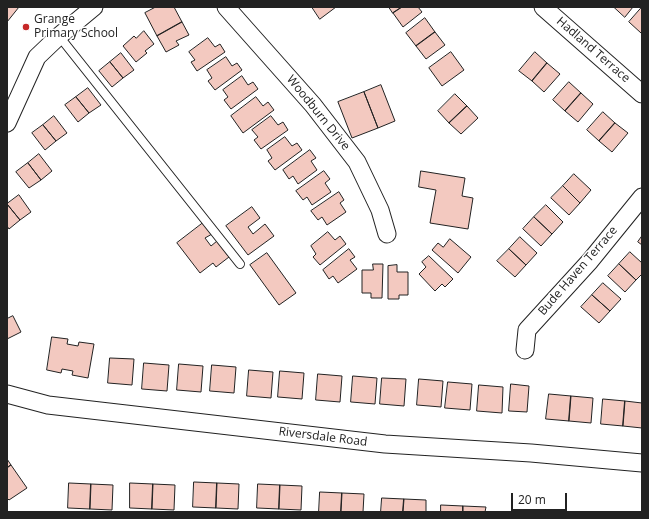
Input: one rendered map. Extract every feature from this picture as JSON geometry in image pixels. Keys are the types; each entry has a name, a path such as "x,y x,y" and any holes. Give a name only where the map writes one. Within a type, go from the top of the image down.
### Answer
{"street":[{"path":"7,122 38,57 59,36 94,7"},
{"name":"Woodburn Drive","path":"226,7 313,105 357,162 380,210 387,234"},
{"name":"Hadland Terrace","path":"543,7 642,94"},
{"name":"Bude Haven Terrace","path":"525,350 527,330 590,261 642,196"},
{"name":"Riversdale Road","path":"7,394 48,406 386,444 531,453 642,463"}],"lane":[{"path":"59,36 240,264"}],"building":[{"path":"7,7 19,7 7,22"},
{"path":"156,7 174,7 182,22 157,36 145,13"},
{"path":"312,7 336,7 320,19"},
{"path":"389,7 402,7 393,13"},
{"path":"402,7 418,7 422,12 403,27 393,13"},
{"path":"614,7 633,7 625,17"},
{"path":"642,7 642,32 641,33 629,22"},
{"path":"425,18 435,32 416,46 406,33"},
{"path":"182,22 189,35 176,41 179,45 166,52 157,36"},
{"path":"144,31 154,44 145,51 147,53 136,62 123,46 134,36 136,38"},
{"path":"435,32 445,45 426,59 416,46"},
{"path":"208,38 215,47 220,44 225,52 197,71 191,62 195,60 189,52"},
{"path":"451,52 464,70 442,86 429,68"},
{"path":"535,52 547,63 532,81 519,71"},
{"path":"121,53 134,70 123,78 110,62"},
{"path":"226,57 232,66 237,63 242,70 215,90 208,81 212,78 207,70"},
{"path":"110,62 123,78 112,87 99,71"},
{"path":"547,63 560,74 544,92 532,81"},
{"path":"242,76 248,85 253,82 258,89 231,109 224,100 228,97 223,90"},
{"path":"569,82 581,93 565,111 553,100"},
{"path":"381,85 395,121 378,128 364,92"},
{"path":"88,88 101,105 89,113 76,97"},
{"path":"364,92 378,128 352,138 338,102"},
{"path":"581,93 593,104 578,122 565,111"},
{"path":"455,94 467,106 449,123 438,111"},
{"path":"76,97 89,113 78,122 65,105"},
{"path":"256,97 263,106 268,102 274,110 243,133 231,116"},
{"path":"467,106 478,118 461,134 449,123"},
{"path":"603,112 615,123 599,141 587,130"},
{"path":"54,116 67,133 56,141 43,125"},
{"path":"271,116 278,125 283,122 288,130 261,149 254,140 258,137 252,130"},
{"path":"615,123 628,133 612,152 599,141"},
{"path":"43,125 56,141 45,150 32,133"},
{"path":"285,137 292,146 297,143 302,150 275,170 268,161 272,158 267,150"},
{"path":"310,150 316,158 311,161 317,170 298,184 293,176 289,179 283,170"},
{"path":"39,154 52,171 41,180 28,163"},
{"path":"28,163 41,180 29,188 16,172"},
{"path":"324,171 330,179 325,183 331,192 312,205 307,197 303,200 296,191"},
{"path":"421,171 465,178 462,196 473,198 468,229 430,223 436,190 419,187"},
{"path":"574,174 591,190 580,203 563,186"},
{"path":"563,186 580,203 569,215 551,198"},
{"path":"339,192 344,200 340,203 346,212 327,225 322,217 318,220 311,211"},
{"path":"19,195 31,212 20,220 7,204"},
{"path":"7,204 20,220 9,229 7,226"},
{"path":"546,205 563,222 552,234 534,217"},
{"path":"252,207 260,218 248,227 253,234 265,224 274,236 248,255 226,226"},
{"path":"534,217 552,234 541,246 523,229"},
{"path":"203,223 212,234 205,238 211,246 217,241 229,257 216,267 213,263 200,273 177,243"},
{"path":"328,232 335,240 340,236 346,244 320,265 313,257 316,254 311,246"},
{"path":"642,236 642,245 638,242"},
{"path":"520,237 537,253 526,265 509,249"},
{"path":"450,239 471,257 458,273 432,250 438,243 443,247"},
{"path":"349,249 355,257 350,260 357,269 338,283 333,276 329,279 323,270"},
{"path":"509,249 526,265 515,277 497,261"},
{"path":"630,252 642,263 642,274 636,280 619,264"},
{"path":"267,253 296,293 279,305 250,265"},
{"path":"429,256 453,279 445,287 442,284 435,291 419,274 426,267 422,262"},
{"path":"373,264 383,264 382,298 371,298 371,293 362,293 362,270 373,270"},
{"path":"619,264 636,280 625,292 608,276"},
{"path":"397,265 397,272 408,272 408,295 399,295 399,299 388,299 388,266"},
{"path":"603,283 621,299 610,311 592,295"},
{"path":"592,295 610,311 599,323 581,307"},
{"path":"13,316 21,332 7,339 7,319"},
{"path":"52,337 68,339 67,344 78,346 79,342 94,344 88,378 72,375 73,371 62,369 61,373 47,370"},
{"path":"110,358 134,359 132,385 108,383"},
{"path":"144,363 169,365 167,391 142,389"},
{"path":"179,364 203,366 201,392 177,390"},
{"path":"212,365 236,367 234,393 210,391"},
{"path":"249,370 273,372 271,398 247,396"},
{"path":"280,371 304,373 302,399 278,397"},
{"path":"318,374 342,376 340,402 316,400"},
{"path":"353,376 377,378 375,404 351,402"},
{"path":"382,378 406,379 404,406 380,404"},
{"path":"419,379 443,381 441,407 417,405"},
{"path":"448,382 472,384 470,410 445,408"},
{"path":"511,384 529,386 527,412 509,411"},
{"path":"479,385 503,387 502,413 477,411"},
{"path":"549,394 571,396 569,421 546,419"},
{"path":"571,396 593,398 591,423 569,421"},
{"path":"603,399 625,401 623,426 601,424"},
{"path":"625,401 642,403 642,428 623,426"},
{"path":"7,459 11,465 7,468"},
{"path":"11,465 27,488 9,500 7,498 7,468"},
{"path":"194,482 217,483 216,508 193,507"},
{"path":"69,483 91,484 90,509 68,508"},
{"path":"130,483 153,484 152,509 130,508"},
{"path":"217,483 239,484 238,509 216,508"},
{"path":"91,484 113,485 112,510 90,509"},
{"path":"153,484 175,485 174,510 152,509"},
{"path":"258,484 280,485 279,509 257,508"},
{"path":"280,485 302,486 301,510 279,509"},
{"path":"320,492 342,493 341,512 319,512"},
{"path":"342,493 364,494 363,512 341,512"},
{"path":"382,498 404,499 403,512 381,512"},
{"path":"404,499 426,500 426,512 403,512"},
{"path":"441,505 463,506 463,512 441,512"},
{"path":"463,506 486,507 485,512 463,512"}],"place":[{"name":"Grange Primary School","path":"26,27"}]}
